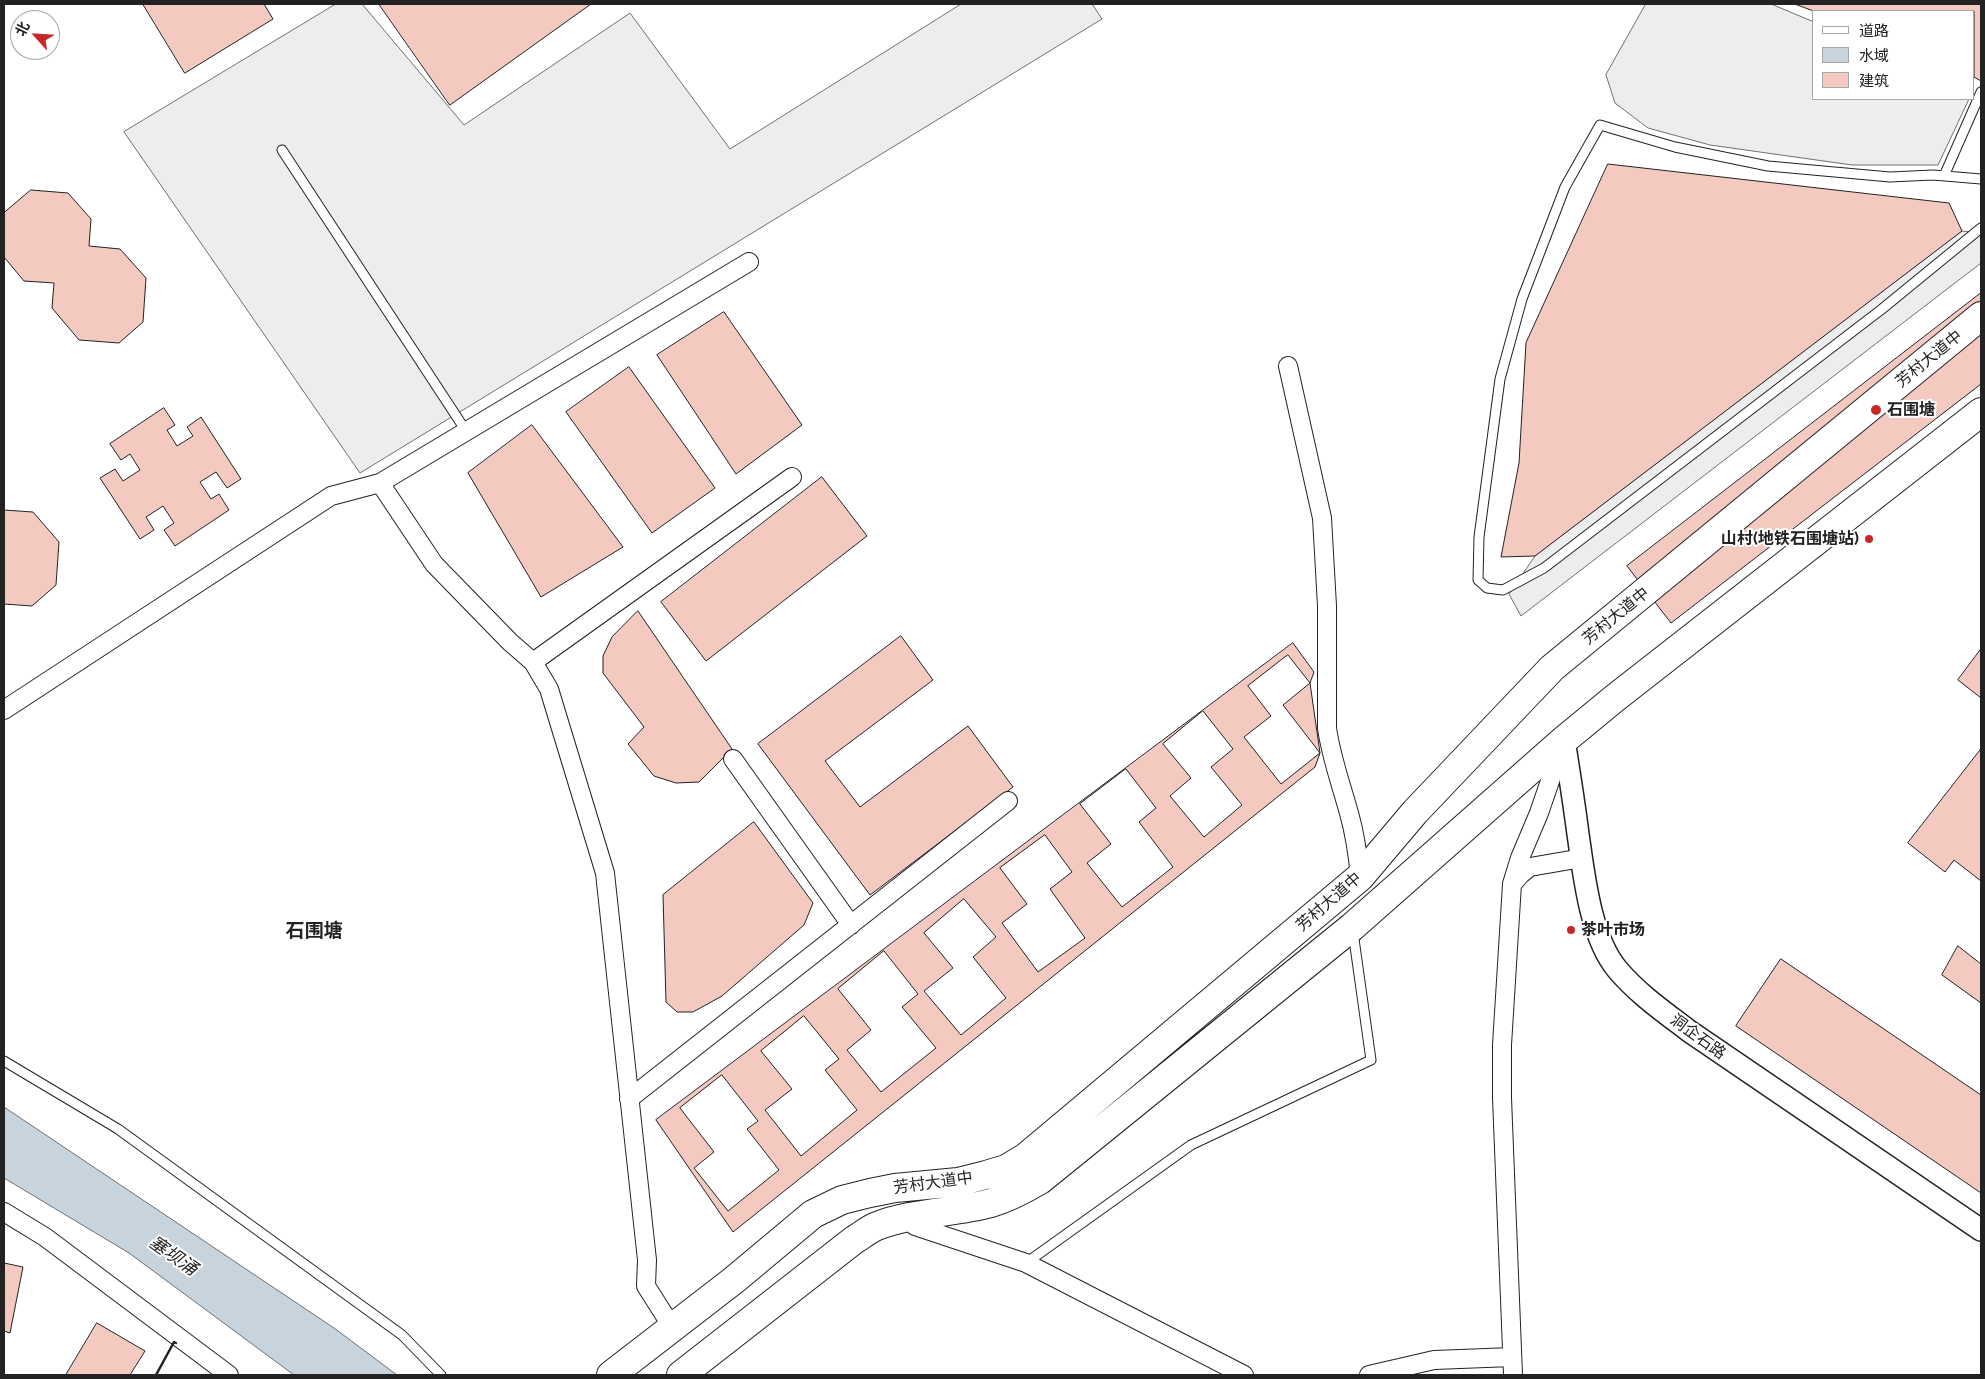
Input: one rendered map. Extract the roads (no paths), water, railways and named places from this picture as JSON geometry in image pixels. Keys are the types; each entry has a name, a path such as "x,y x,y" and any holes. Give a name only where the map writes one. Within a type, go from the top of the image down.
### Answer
{"highway":[{"name":"芳村大道中","path":"611,1375 734,1280 813,1214 842,1200 895,1188 958,1182 1006,1168 1026,1157 1360,877 1415,812 1552,668 1981,316"},
{"name":"芳村大道中","path":"681,1375 854,1240 876,1226 912,1216 961,1210 992,1202 1023,1190 1040,1180 1352,927 1564,740 1670,652 1981,412"}],"street":[{"path":"4,710 331,496 380,483 749,262"},
{"path":"1288,366 1322,518 1327,597 1327,728 1329,747 1352,824 1358,853 1360,877"},
{"path":"533,662 792,477"},
{"path":"380,483 434,564 510,642 533,662 549,689 605,872 646,1260 646,1286 672,1326"},
{"path":"1513,1375 1502,1071 1512,884 1520,858 1540,814 1564,740"},
{"name":"洞企石路","path":"1564,740 1582,858 1593,914 1602,943 1616,968 1669,1016 1724,1056 1981,1230"},
{"path":"734,759 852,925"},
{"path":"629,1100 1008,802"},
{"path":"1512,884 1520,874 1530,867 1582,858"},
{"path":"4,1212 45,1237 229,1375"},
{"path":"914,1226 1026,1262 1244,1375"},
{"path":"1369,1375 1434,1360 1512,1358"}],"lane":[{"path":"1944,176 1981,92"},
{"path":"1981,179 1944,176 1890,177 1768,166 1675,147 1600,124 1565,188 1522,299 1500,379 1479,537 1478,580 1488,588 1503,590 1544,568 1882,309 1981,228"},
{"path":"282,150 466,431"},
{"path":"1026,1262 1191,1145 1371,1060 1352,927"},
{"path":"4,1061 118,1129 402,1335 441,1375"}],"water":[{"name":"塞坝涌","path":"4,1107 334,1328 397,1375 294,1375 129,1253 4,1178"}],"place":[{"name":"石围塘","path":"1876,410"},
{"name":"山村(地铁石围塘站)","path":"1869,539"},
{"name":"茶叶市场","path":"1571,930"}],"district":[{"name":"石围塘","path":"314,931"}]}
